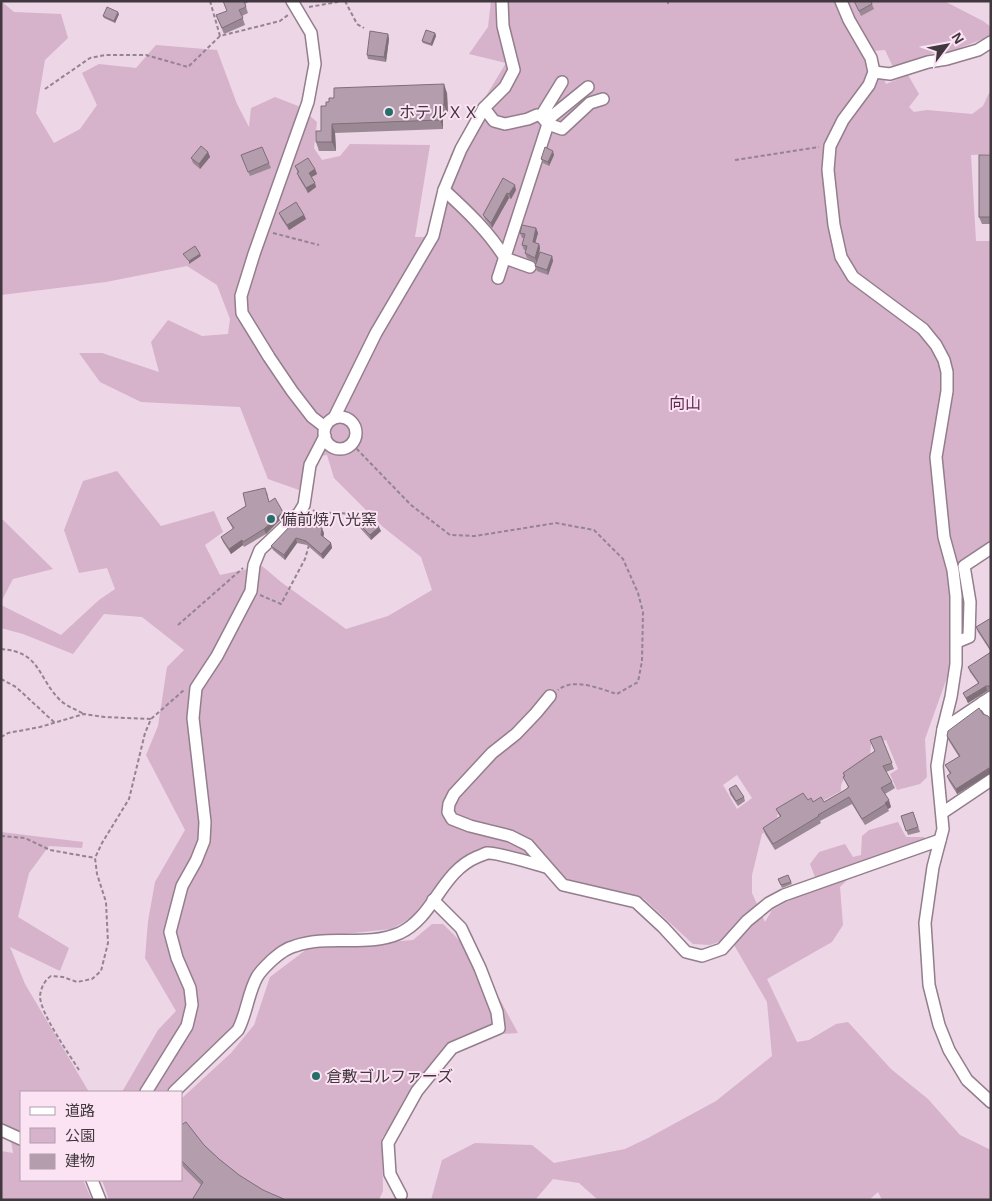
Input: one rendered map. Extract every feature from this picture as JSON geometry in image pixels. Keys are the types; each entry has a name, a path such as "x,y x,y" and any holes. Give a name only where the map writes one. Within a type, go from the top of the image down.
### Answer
{"street":[{"path":"147,1091 187,1026 192,1005 190,988 177,958 170,932 182,886 204,841 206,822 193,718 196,688 217,656 251,592 254,564 260,550 299,513 304,505 310,465 376,333 433,236 444,190 461,149 484,108 505,87 514,70 503,26 502,1"},
{"path":"841,1 849,20 871,58 874,72 869,85 843,120 830,146 828,170 834,225 841,257 853,277 923,329 936,345 944,360 946,372 947,391 936,457 944,537 953,570 956,596 957,642 951,697 937,766 943,829 933,867 925,923 929,985 939,1025 949,1050 967,1080 991,1102"},
{"path":"295,5 311,33 315,64 308,102 241,296 242,313 269,358 292,391 312,417 328,427"},
{"path":"874,72 890,74 928,62 947,59 978,50 991,42"},
{"path":"498,278 545,120 562,82"},
{"path":"545,120 588,87"},
{"path":"484,108 494,121 505,124 537,115 562,129 590,103 604,99"},
{"path":"444,190 465,209 496,244 505,258 530,267"},
{"path":"340,417 351,421 356,432 352,444 343,448 334,447 329,444 328,427 340,417"},
{"path":"957,642 969,637 970,602 964,566 991,548"},
{"path":"550,696 516,734 492,754 454,794 449,804 448,812 452,819 470,826 510,836 528,845 563,885 636,902 663,926 686,952 702,956 722,949 747,921 769,903 784,895 940,840"},
{"path":"943,729 987,700 991,714"},
{"path":"942,813 991,780"},
{"path":"175,1091 238,1030 245,1018 257,977 265,966 280,953 294,946 311,942 363,941 384,938 399,933 413,925 429,908 448,880 466,862 488,853 546,867"},
{"path":"402,1198 390,1174 388,1142 417,1091 452,1048 499,1028 497,1012 480,968 461,928 433,900"},
{"path":"1,1130 20,1139"},
{"path":"92,1181 100,1200"}],"path":[{"path":"210,1 220,36"},
{"path":"44,89 90,58 105,55 146,55 188,67 220,36 280,21 295,5 344,1 357,24 364,28"},
{"path":"735,160 830,146"},
{"path":"263,230 319,245"},
{"path":"352,444 411,505 450,535 475,536 556,523 594,530 623,559 638,593 643,612 642,661 638,682 617,694 576,684 563,686 550,696"},
{"path":"304,505 316,512 354,514"},
{"path":"315,528 316,512"},
{"path":"251,592 281,604 305,560 310,544"},
{"path":"178,625 247,565 254,564"},
{"path":"1,648 22,652 33,661 61,701 84,714 104,717 151,719"},
{"path":"1,679 16,687 54,723"},
{"path":"78,1070 44,1011 40,996 44,981 51,976 63,977 77,982 92,979 101,971 108,943 106,902 97,874 95,858 102,843 129,800 145,733 151,719 189,687 196,688"},
{"path":"1,737 8,733 40,727 84,714"},
{"path":"1,836 25,838 50,850 95,858"}],"green space":[{"name":"向山","path":"1,1 14,12 61,14 68,38 45,60 36,113 54,143 80,129 97,105 82,73 99,64 136,68 156,45 217,50 237,104 249,127 251,108 275,97 298,106 317,122 314,148 322,160 340,156 350,144 430,145 415,237 429,237 451,154 506,63 469,54 488,27 491,1 944,1 991,27 991,36 949,52 933,53 893,67 885,50 872,51 886,84 908,75 919,94 909,107 914,112 927,110 972,114 983,106 991,89 991,154 971,155 976,241 991,241 991,544 950,573 953,661 925,739 927,777 920,784 897,790 890,774 898,769 886,740 871,744 870,758 846,776 841,786 841,791 819,803 811,803 806,798 777,815 778,822 762,834 752,875 752,893 765,922 772,910 805,892 815,877 810,864 819,852 845,844 853,857 861,855 862,836 869,830 898,822 906,837 924,837 928,841 927,851 848,879 840,887 843,925 832,942 767,979 797,1042 809,1040 836,1024 848,1022 891,1069 928,1099 960,1135 991,1150 991,1200 882,1200 878,1192 869,1200 598,1200 579,1183 553,1179 535,1200 431,1200 442,1160 475,1143 532,1145 554,1163 625,1149 716,1101 772,1056 767,1002 730,938 710,945 693,944 643,898 566,881 489,850 413,917 391,929 316,937 267,959 231,1034 171,1091 123,1091 158,1030 176,1011 145,958 148,921 155,882 185,830 146,755 158,726 167,667 184,650 142,617 104,614 73,654 23,634 1,628 1,605 61,635 99,600 115,589 107,568 79,573 64,530 83,481 117,471 161,526 214,511 223,532 205,545 220,575 262,566 346,629 388,616 432,590 421,557 383,527 334,478 327,455 307,458 299,490 268,479 240,407 141,402 100,382 79,353 102,353 159,372 151,342 168,320 202,336 228,334 230,319 217,285 187,266 106,282 1,295","holes":["737,775 752,798 737,809 723,785"]},
{"path":"1,518 53,569 13,579 1,602"},
{"path":"1,832 83,842 82,848 49,846 29,873 18,917 69,948 60,971 10,947 25,984 88,1091 20,1091 20,1181 83,1181 92,1200 1,1200 1,1151 13,1153 9,1128 1,1123"},
{"name":"倉敷ゴルファーズ","path":"432,924 443,924 478,959 518,1033 471,1036 450,1044 382,1138 383,1191 379,1200 109,1200 102,1181 182,1181 182,1098 231,1053 254,1025 270,977 307,949 413,940"}],"building":[{"path":"223,1 244,1 246,7 239,10 243,18 222,28 216,15 227,11"},
{"path":"854,1 871,1 872,4 859,11"},
{"path":"107,7 118,12 114,21 103,16"},
{"path":"426,30 435,33 431,44 422,41"},
{"path":"370,31 388,34 384,57 367,55"},
{"name":"ホテルＸＸ","path":"444,84 444,105 439,105 440,120 332,124 332,142 316,142 316,131 321,131 321,106 326,106 329,98 334,98 334,88"},
{"path":"201,146 208,152 199,164 191,158"},
{"path":"262,147 269,163 248,172 241,155"},
{"path":"545,147 553,151 548,162 541,159"},
{"path":"979,155 991,155 991,217 979,217"},
{"path":"308,158 315,169 309,173 315,183 306,188 295,166"},
{"path":"503,178 515,185 509,194 507,193 491,223 483,215"},
{"path":"296,202 304,215 287,225 279,213"},
{"path":"522,225 536,228 533,242 539,244 535,258 525,253 527,246 522,245 525,234 520,233"},
{"path":"195,246 200,254 189,261 183,254"},
{"path":"540,252 552,256 547,270 535,266"},
{"path":"265,488 269,502 275,498 283,512 264,529 229,549 221,537 234,528 227,518 246,506 243,493"},
{"path":"369,515 379,527 370,535 359,524"},
{"path":"294,522 322,528 321,535 331,543 321,554 306,541 296,538 284,555 271,546"},
{"path":"991,618 991,650 976,627"},
{"path":"991,652 991,686 986,686 966,698 963,693 979,683 968,667"},
{"path":"979,708 991,720 991,769 989,768 956,789 947,776 951,773 945,765 960,756 947,736 948,731"},
{"path":"881,736 892,763 883,766 892,782 881,788 889,800 886,804 862,819 849,797 773,844 763,828 781,816 776,809 803,793 808,800 811,798 813,802 821,797 824,802 845,790 849,787 843,777 845,776 843,773 875,751 870,740"},
{"path":"736,785 744,797 736,801 729,789"},
{"path":"913,812 918,827 906,831 901,816"},
{"path":"788,875 791,882 781,885 778,879"},
{"path":"186,1122 204,1145 239,1175 263,1190 286,1200 192,1200 203,1182 182,1161 182,1124"}],"place":[{"name":"ホテルＸＸ","path":"389,112"},
{"name":"備前焼八光窯","path":"271,519"},
{"name":"倉敷ゴルファーズ","path":"316,1076"}]}
